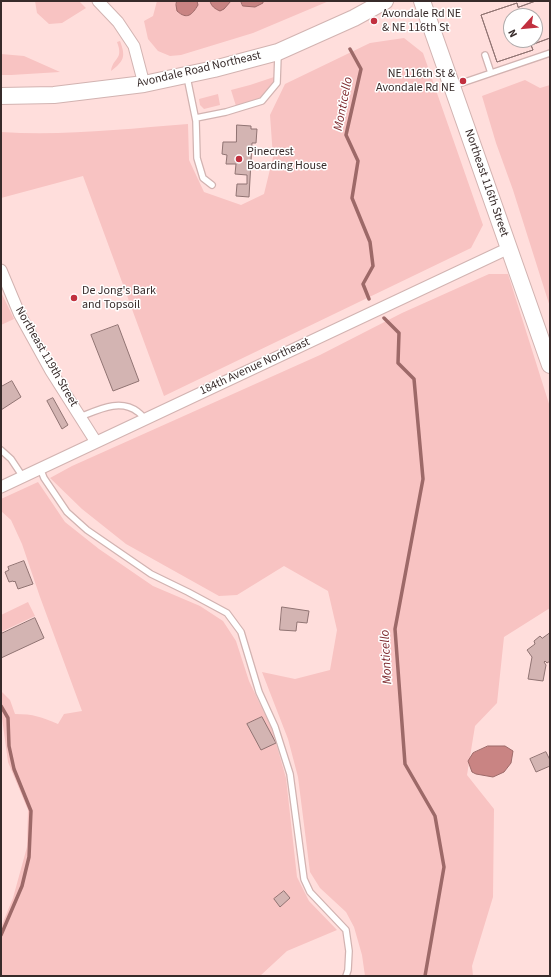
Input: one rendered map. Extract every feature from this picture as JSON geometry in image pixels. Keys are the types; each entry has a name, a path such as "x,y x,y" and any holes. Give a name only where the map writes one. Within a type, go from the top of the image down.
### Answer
{"main road":[{"name":"Avondale Road Northeast","path":"1,96 54,95 144,84 214,69 278,52 354,18 385,1"},
{"name":"Northeast 116th Street","path":"422,1 550,365"}],"street":[{"path":"98,1 118,22 134,46 144,84"},
{"name":"184th Avenue Northeast","path":"1,487 508,248"},
{"name":"Northeast 119th Street","path":"1,270 19,313 51,371 96,442"}],"lane":[{"path":"196,118 226,112 262,101 277,83 278,52"},
{"path":"453,86 550,52"},
{"path":"485,55 491,73"},
{"path":"186,75 196,118 197,158 203,178 212,185"},
{"path":"80,417 118,405 128,406 138,412 145,419"},
{"path":"1,450 11,459 23,476"},
{"path":"40,468 44,478 67,512 87,530 151,574 227,613 241,632 259,692 275,727 290,774 304,879 310,892 346,930 349,950 348,970 346,976"}],"shaded area":[{"path":"35,1 79,1 86,8 62,23 49,24 37,13"},
{"path":"157,1 329,1 253,33 181,55 170,56 158,51 148,39 144,21 153,16"},
{"path":"177,1 197,1 198,5 191,14 186,16 177,11"},
{"path":"210,1 231,1 224,9 220,11 211,4"},
{"path":"241,1 263,1 263,3 255,7 243,6"},
{"path":"404,38 423,53 483,225 471,248 164,396 83,176 1,198 1,132 71,133 188,124 189,160 204,192 241,205 264,194 273,157 270,115 285,84 370,43"},
{"path":"120,41 123,51 123,58 111,71 112,66 119,55 117,42"},
{"path":"1,54 24,56 60,72 1,75"},
{"path":"274,77 274,83 263,97 255,101 236,106 231,90"},
{"path":"525,80 540,88 550,85 550,307 482,96"},
{"path":"218,94 220,105 204,109 200,105 199,99"},
{"path":"489,274 508,274 550,407 550,608 504,637 497,703 475,726 467,775 494,809 493,897 472,966 473,976 365,976 362,955 354,927 346,912 320,888 310,872 298,777 288,739 262,672 295,679 330,670 337,630 328,591 284,566 237,595 219,596 126,544 82,509 50,478 72,466 320,355 402,313"},
{"path":"1,292 14,319 1,325"},
{"path":"38,482 65,522 99,549 153,586 200,606 223,621 236,641 249,681 271,727 286,778 297,877 309,901 337,930 287,951 260,976 1,976 1,927 13,898 27,847 28,810 8,762 1,716 1,691 10,700 15,714 37,716 58,724 64,714 82,711 22,544 11,520 1,511 1,499"},
{"path":"28,602 35,616 1,632 1,615"},
{"path":"488,746 505,746 513,751 511,763 504,772 493,777 472,772 468,761 473,753"}],"building":[{"path":"536,1 550,1 550,38 543,41 543,8 503,8 503,48 532,48 533,50 497,62 481,15 517,3 518,7"},
{"path":"536,1 550,1 550,38 543,41 543,8 503,8 503,48 532,48 533,50 497,62 481,15 517,3 518,7"},
{"name":"Pinecrest Boarding House","path":"237,125 251,126 251,129 257,129 256,143 252,143 249,197 236,196 237,184 247,184 247,175 235,174 236,164 226,164 227,155 222,154 223,142 236,142"},
{"path":"118,325 139,381 113,391 91,335"},
{"path":"12,381 21,397 1,410 1,387"},
{"path":"53,398 68,425 62,429 47,401"},
{"path":"24,561 33,584 18,589 15,581 9,582 5,572 9,570 8,567"},
{"path":"282,607 309,611 307,623 297,622 296,631 280,630"},
{"path":"35,618 44,638 1,658 1,634"},
{"path":"550,633 550,661 547,663 545,661 544,662 546,665 543,681 528,679 532,657 527,650 535,644 534,641 540,636 542,638"},
{"path":"262,717 276,743 261,750 247,724"},
{"path":"546,752 550,760 550,766 536,772 530,759"},
{"path":"284,891 290,898 280,907 274,899"}],"waterway":[{"name":"Monticello","path":"350,49 361,69 346,135 358,161 352,198 370,242 373,266 363,284 369,299"},
{"name":"Monticello","path":"384,318 399,333 398,363 414,379 423,479 395,629 405,764 435,816 444,867 425,976"},
{"path":"1,706 8,718 9,746 14,769 31,811 29,857 22,886 1,935"}],"place":[{"name":"Avondale Rd NE & NE 116th St","path":"374,21"},
{"name":"NE 116th St & Avondale Rd NE","path":"463,81"},
{"name":"Pinecrest Boarding House","path":"239,159"},
{"name":"De Jong's Bark and Topsoil","path":"74,298"}]}
